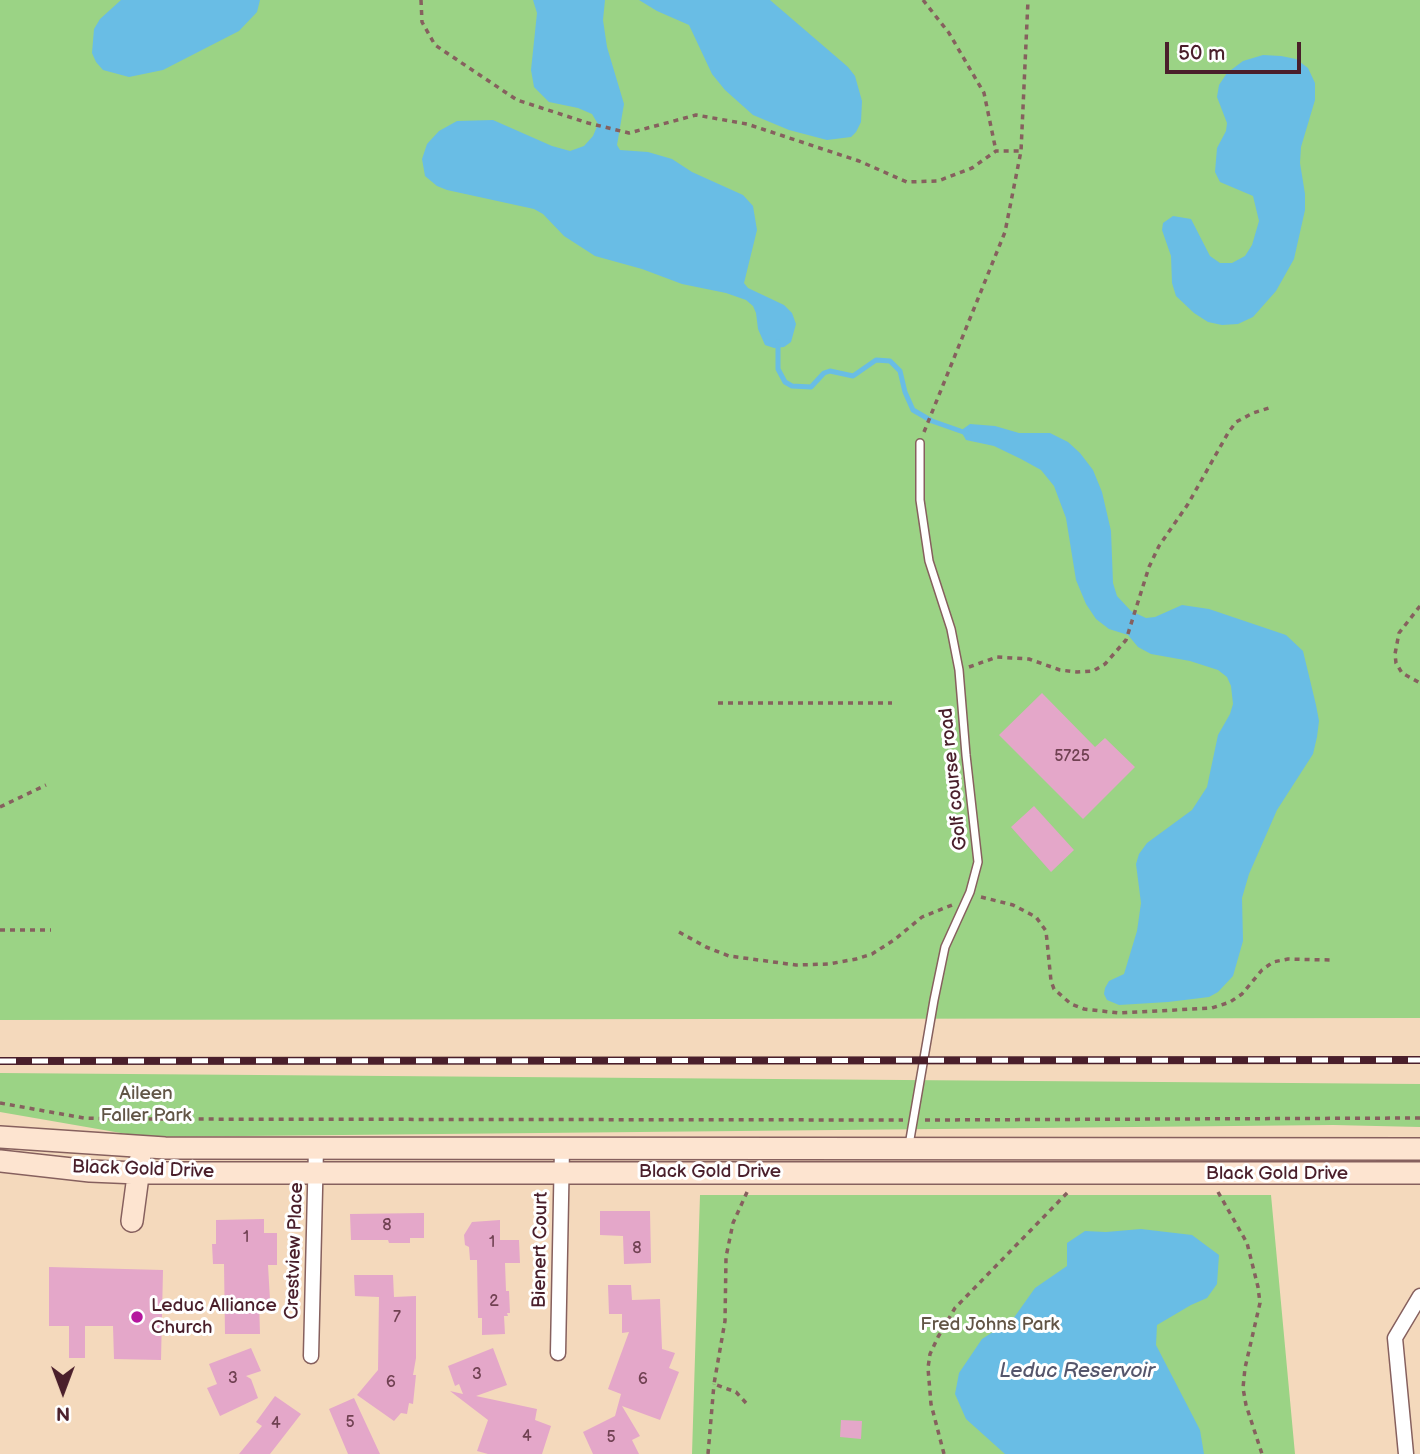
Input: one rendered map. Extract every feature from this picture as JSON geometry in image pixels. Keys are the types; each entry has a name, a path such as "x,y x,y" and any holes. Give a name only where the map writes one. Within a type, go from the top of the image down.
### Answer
{"main road":[{"name":"Black Gold Drive","path":"0,1137 141,1148 1420,1149"},
{"path":"132,1221 141,1148"},
{"name":"Black Gold Drive","path":"0,1161 90,1171 138,1173 1420,1173"}],"street":[{"name":"Crestview Place","path":"311,1356 316,1148"},
{"name":"Bienert Court","path":"558,1353 562,1148"},
{"path":"1406,1454 1395,1338 1420,1296"}],"lane":[{"name":"Golf course road","path":"908,1149 945,947 970,892 978,862 959,670 951,629 929,561 920,500 920,443"}],"path":[{"path":"421,0 422,22 435,45 517,100 593,124 629,133 696,115 747,124 859,162 907,182 938,181 972,169 996,150 1021,151"},
{"path":"923,0 949,33 984,93 996,150"},
{"path":"925,431 1006,232 1021,151 1028,0"},
{"path":"959,670 998,657 1029,659 1060,670 1077,672 1093,671 1105,664 1126,640 1149,567 1159,546 1188,504 1227,433 1236,422 1269,408"},
{"path":"1420,606 1399,633 1395,654 1396,663 1402,673 1420,683"},
{"path":"718,703 892,703"},
{"path":"0,807 46,785"},
{"path":"679,932 729,956 796,965 844,962 883,948 933,911 968,902 970,892 990,901 1013,905 1036,917 1045,931 1054,989 1071,1004 1084,1009 1119,1013 1212,1008 1230,1002 1242,994 1273,961 1330,960"},
{"path":"0,930 51,930"},
{"path":"0,1103 84,1118 117,1119 1420,1118"},
{"path":"708,1454 725,1321 726,1257 733,1223 749,1189"},
{"path":"944,1454 931,1404 928,1368 930,1354 938,1337 955,1308 1071,1189"},
{"path":"1217,1190 1247,1243 1258,1287 1260,1303 1243,1388 1245,1405 1262,1454"},
{"path":"715,1384 736,1392 746,1403"}],"green space":[{"path":"0,0 1420,0 1420,1018 0,1020"},
{"name":"Aileen Faller Park","path":"0,1073 1420,1084 1420,1127 1333,1125 144,1137 0,1112"},
{"name":"Fred Johns Park","path":"700,1195 1271,1195 1295,1454 692,1454"}],"water":[{"path":"121,0 260,0 257,12 239,31 163,70 129,77 103,70 92,53 94,29 100,19"},
{"path":"533,0 605,0 603,20 607,47 624,104 617,145 620,150 648,152 672,159 692,172 743,195 753,206 757,230 744,283 748,288 784,305 792,313 796,324 791,342 784,347 765,345 758,329 756,313 746,300 682,284 595,256 564,236 543,214 534,209 447,190 425,176 422,159 427,144 439,131 457,121 493,120 570,151 584,146 593,136 598,124 592,114 549,102 534,87 531,70 537,13"},
{"path":"639,0 770,0 855,76 862,101 861,122 856,132 851,137 827,140 789,130 753,115 725,90 712,74 689,25"},
{"path":"1263,55 1296,59 1308,68 1315,83 1315,100 1301,147 1305,210 1294,259 1276,291 1253,317 1238,324 1222,325 1208,322 1176,296 1172,283 1171,256 1162,230 1163,223 1173,216 1191,219 1210,256 1220,263 1232,263 1245,256 1252,245 1259,221 1253,196 1220,182 1215,172 1217,148 1227,123 1217,97 1219,85 1227,73 1243,61"},
{"path":"970,424 995,426 1019,433 1050,433 1068,442 1080,453 1093,470 1102,492 1111,531 1113,583 1117,596 1131,611 1146,618 1155,617 1182,605 1209,609 1286,635 1303,651 1319,721 1313,754 1277,810 1249,874 1242,898 1243,941 1233,976 1218,992 1209,997 1119,1005 1107,1000 1104,994 1109,981 1124,974 1137,931 1141,903 1136,864 1139,854 1147,843 1192,810 1207,787 1218,735 1233,704 1231,686 1227,677 1218,670 1190,661 1151,654 1138,647 1128,635 1109,629 1096,619 1076,580 1066,518 1054,486 1041,470 1021,459 994,446 966,440 963,429"},
{"name":"Leduc Reservoir","path":"1141,1229 1192,1235 1219,1255 1217,1284 1207,1298 1157,1325 1156,1345 1200,1430 1204,1454 1005,1454 966,1419 955,1394 959,1373 982,1339 1013,1319 1035,1288 1067,1266 1067,1243 1085,1231"}],"building":[{"path":"1042,693 1095,747 1105,738 1135,767 1083,819 999,735"},
{"path":"1034,806 1074,850 1051,872 1011,827"},
{"path":"600,1211 650,1211 651,1263 624,1264 623,1236 600,1235"},
{"path":"424,1213 424,1238 410,1238 410,1243 351,1240 350,1214"},
{"path":"264,1219 264,1233 277,1233 277,1265 268,1265 270,1300 259,1300 260,1334 225,1334 224,1264 213,1264 212,1244 216,1244 216,1220"},
{"path":"500,1220 500,1240 519,1240 520,1263 505,1263 510,1313 504,1316 505,1334 482,1335 482,1318 478,1318 477,1260 470,1260 464,1235 472,1222"},
{"name":"Leduc Alliance Church","path":"49,1267 163,1270 161,1360 114,1359 113,1326 85,1326 85,1358 69,1358 69,1326 49,1326"},
{"path":"354,1275 393,1275 394,1297 416,1296 416,1358 413,1375 416,1375 413,1404 409,1403 407,1414 401,1413 394,1421 357,1395 378,1370 379,1297 355,1296"},
{"path":"608,1285 631,1285 632,1300 660,1299 662,1349 675,1353 669,1368 679,1372 660,1420 622,1406 640,1436 632,1440 639,1454 593,1454 583,1432 615,1416 621,1394 608,1389 629,1332 622,1333 622,1314 609,1314"},
{"path":"251,1348 261,1371 246,1376 251,1379 258,1398 220,1416 207,1388 217,1384 209,1364"},
{"path":"493,1348 507,1385 476,1396 537,1409 535,1420 551,1426 542,1454 488,1454 477,1451 488,1420 450,1391 463,1394 459,1384 455,1386 448,1366"},
{"path":"275,1396 301,1414 270,1454 239,1454 262,1426 256,1422"},
{"path":"354,1398 380,1454 348,1454 329,1409"},
{"path":"841,1420 862,1421 861,1439 840,1437"}],"waterway":[{"path":"778,342 778,369 785,382 792,386 811,387 824,373 830,371 853,376 876,360 890,361 900,371 913,410 932,421 969,434"}],"railway":[{"path":"0,1061 1420,1060"}],"place":[{"name":"Leduc Alliance Church","path":"137,1317"}]}
